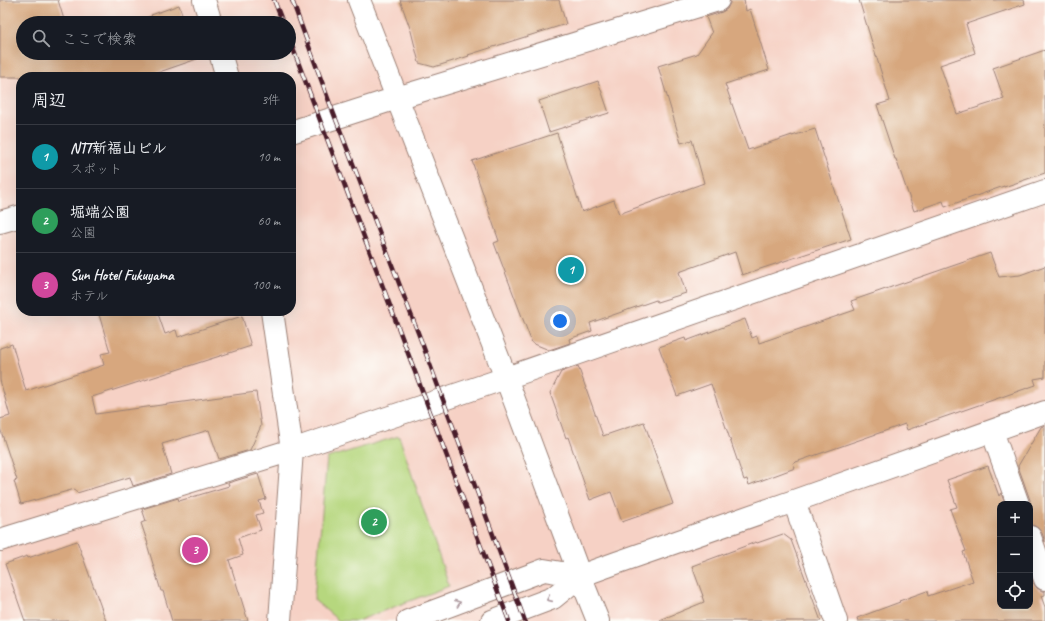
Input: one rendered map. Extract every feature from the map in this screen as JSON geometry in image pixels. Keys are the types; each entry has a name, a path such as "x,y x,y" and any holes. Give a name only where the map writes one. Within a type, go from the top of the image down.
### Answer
{"street":[{"path":"204,0 209,16"},
{"path":"359,0 506,378 598,621"},
{"path":"296,130 718,0"},
{"path":"222,60 226,72"},
{"path":"0,540 292,450 506,378 1045,191"},
{"path":"0,222 16,217"},
{"path":"273,316 292,450 280,621"},
{"path":"492,621 553,598 580,576 794,502 1045,412"},
{"path":"992,431 1017,501"},
{"path":"794,502 836,621"},
{"path":"1033,545 1045,579"},
{"path":"408,621 544,570 580,576"}],"shaded area":[{"path":"0,0 1045,0 1045,621 0,621"}],"green space":[{"path":"399,436 449,586 357,621 339,621 314,600 327,458"}],"building":[{"path":"0,0 58,0 63,16 16,16 16,60 194,60 159,72 16,72 16,77 0,77"},
{"path":"400,0 559,0 566,24 434,67 419,63 411,31"},
{"path":"730,0 744,0 746,11 750,9 769,70 725,84 748,150 815,129 851,239 742,275 735,252 679,272 686,293 657,302 656,300 590,323 592,331 569,339 570,343 549,350 532,343 494,243 499,241 472,161 557,133 582,212 614,200 619,214 704,183 692,140 681,143 658,66 697,54 712,33 706,17 727,9"},
{"path":"859,0 1024,0 1025,4 966,24 975,53 940,65 957,114 1004,99 993,68 1045,50 1045,173 945,207 943,201 914,211 877,105 890,101"},
{"path":"179,5 183,16 152,16 151,15"},
{"path":"598,81 609,113 549,132 539,101"},
{"path":"990,253 999,277 1020,275 1045,266 1045,377 1034,379 1036,385 907,430 905,424 793,463 795,468 749,485 747,479 744,480 711,384 677,396 659,347 685,338 686,341 745,319 752,338 757,336 759,343 855,310 851,301"},
{"path":"99,316 159,316 165,334 176,330 178,337 242,316 251,346 92,397 96,414 256,392 261,426 250,450 219,459 209,430 162,444 171,474 133,486 130,477 77,493 75,489 21,504 14,481 17,480 0,428 0,419 10,416 0,380 0,348 12,344 26,391 104,365 101,354 110,352"},
{"path":"578,366 603,436 644,422 673,504 622,522 611,492 590,500 568,437 566,438 550,393 561,372"},
{"path":"1045,425 1045,542 1042,533 1033,525 1033,501 1030,501 1018,466 1041,427"},
{"path":"988,466 999,496 1001,493 1004,501 997,501 997,609 1033,609 1033,583 1037,588 1045,591 1045,595 1041,596 1045,607 1045,621 858,621 857,618 927,591 928,596 973,581 963,552 966,551 950,509 957,507 947,480"},
{"path":"258,474 266,499 259,501 263,513 256,515 261,530 238,538 243,555 229,560 248,621 172,621 163,591 161,591 141,523 146,521 142,509 178,498 179,501 229,486 228,483"},
{"path":"783,534 791,540 821,621 660,621 704,602 692,566 756,542 757,543"},
{"path":"77,541 106,621 25,621 5,564 27,556 28,558"}],"railway":[{"path":"274,0 280,16"},
{"path":"292,0 330,104 422,343 525,621"},
{"path":"296,57 509,621"}],"place":[{"name":"NTT新福山ビル","path":"571,270"},
{"name":"堀端公園","path":"374,522"},
{"name":"Sun Hotel Fukuyama","path":"195,550"}]}
